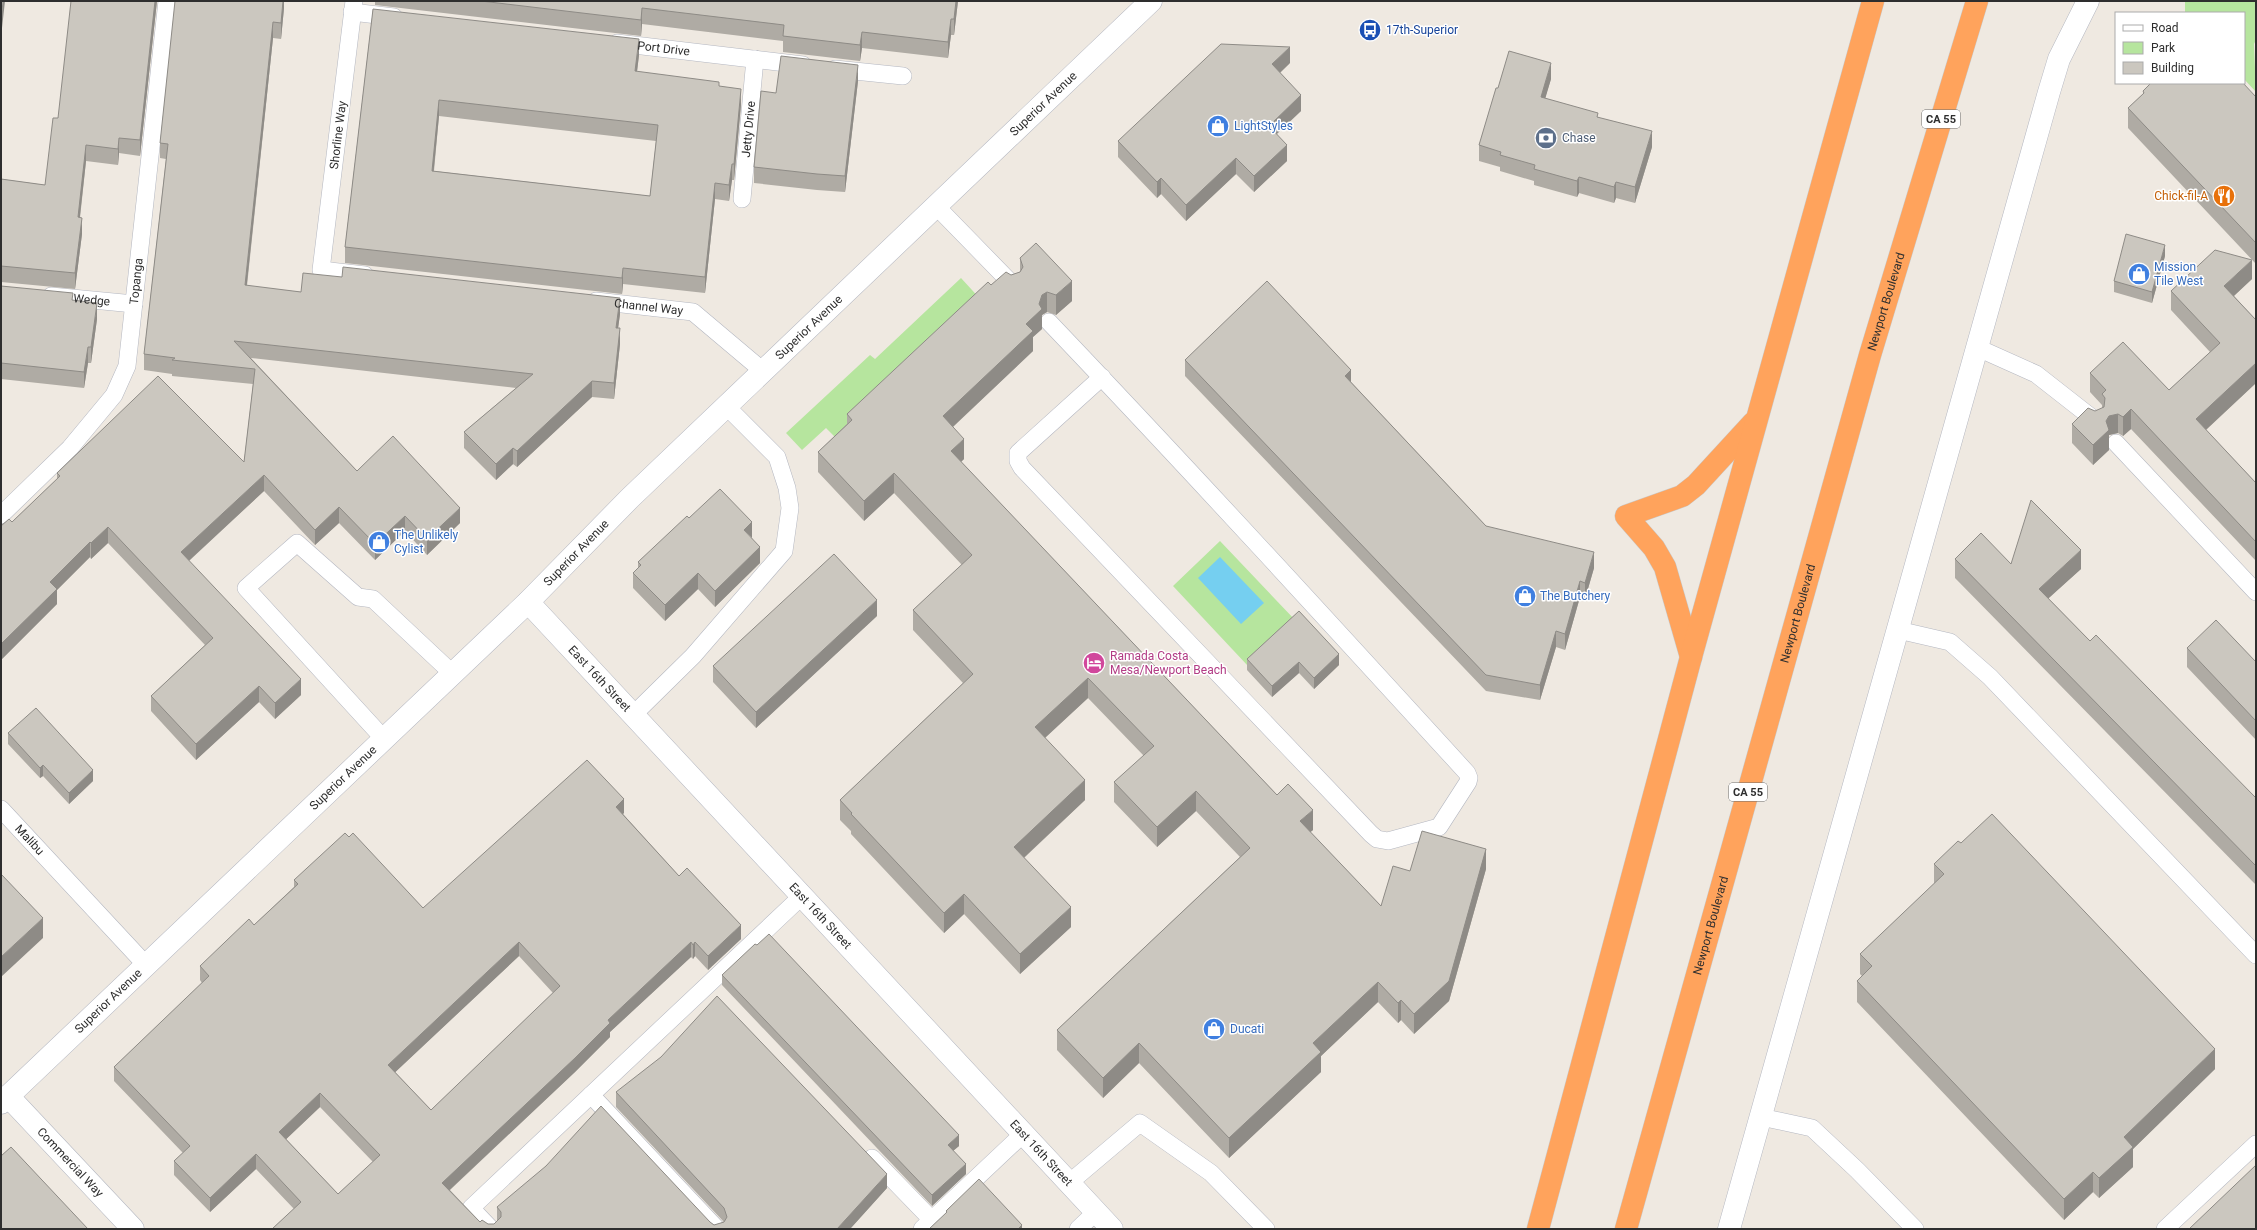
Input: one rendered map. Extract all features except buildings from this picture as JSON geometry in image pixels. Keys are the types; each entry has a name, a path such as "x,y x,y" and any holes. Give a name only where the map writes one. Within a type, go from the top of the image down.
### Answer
{"highway":[{"path":"1538,1229 1755,421 1873,1"},
{"name":"Newport Boulevard","path":"1626,1229 1868,362 1977,1"},
{"path":"1691,657 1665,568 1654,548 1626,516 1682,496 1696,485 1755,421"}],"street":[{"name":"Superior Avenue","path":"4,1099 453,674 528,602 630,498 1151,1"},
{"path":"1729,1229 2049,92 2059,59 2088,1"},
{"name":"East 16th Street","path":"528,602 1112,1229"},
{"name":"Commercial Way","path":"4,1099 133,1229"}],"lane":[{"name":"Topanga","path":"1,515 70,448 114,396 127,366 167,1"},
{"path":"353,7 408,19"},
{"name":"Shorline Way","path":"353,7 321,270 385,277"},
{"name":"Port Drive","path":"605,42 903,76"},
{"name":"Jetty Drive","path":"742,199 755,59"},
{"path":"936,206 1013,285"},
{"name":"Wedge","path":"32,294 134,304"},
{"name":"Channel Way","path":"582,299 693,312 763,371"},
{"path":"1049,322 1102,377 1222,505 1467,773 1469,778 1468,782 1439,827 1388,841 1377,840 1022,468 1018,461 1018,453 1102,377"},
{"path":"1978,348 2036,374 2096,421"},
{"path":"633,715 693,656 784,551 790,508 787,488 777,457 726,406"},
{"path":"2116,442 2256,592"},
{"path":"384,739 246,588 297,543 358,597 373,599 453,674"},
{"path":"1898,630 1950,642 1990,677 2256,955"},
{"name":"Malibu","path":"1,809 146,965"},
{"path":"491,1229 471,1208 591,1095 712,992 802,896"},
{"path":"591,1095 717,1229"},
{"path":"1761,1117 1812,1128 1858,1170 1914,1229"},
{"path":"1069,1183 1140,1123 1211,1173 1266,1229"},
{"path":"860,1146 927,1225 1023,1134"},
{"path":"2165,1229 2256,1144"},
{"path":"1078,1229 1096,1212"}],"green space":[{"path":"2185,1 2256,1 2256,40 2254,44 2256,92 2245,80 2245,12 2185,12"},
{"path":"961,278 983,302 837,439 826,428 802,450 786,433 870,355 875,359"},
{"path":"1220,541 1296,621 1248,666 1173,586"}],"water":[{"path":"1220,557 1264,603 1241,624 1198,578"}],"place":[{"name":"17th-Superior","path":"1370,30"},
{"name":"LightStyles","path":"1218,126"},
{"name":"Chase","path":"1546,138"},
{"name":"Chick-fil-A","path":"2224,196"},
{"name":"Mission Tile West","path":"2139,274"},
{"name":"The Unlikely Cylist","path":"379,542"},
{"name":"The Butchery","path":"1525,596"},
{"name":"Ramada Costa Mesa/Newport Beach","path":"1094,663"},
{"name":"Ducati","path":"1214,1029"}]}
